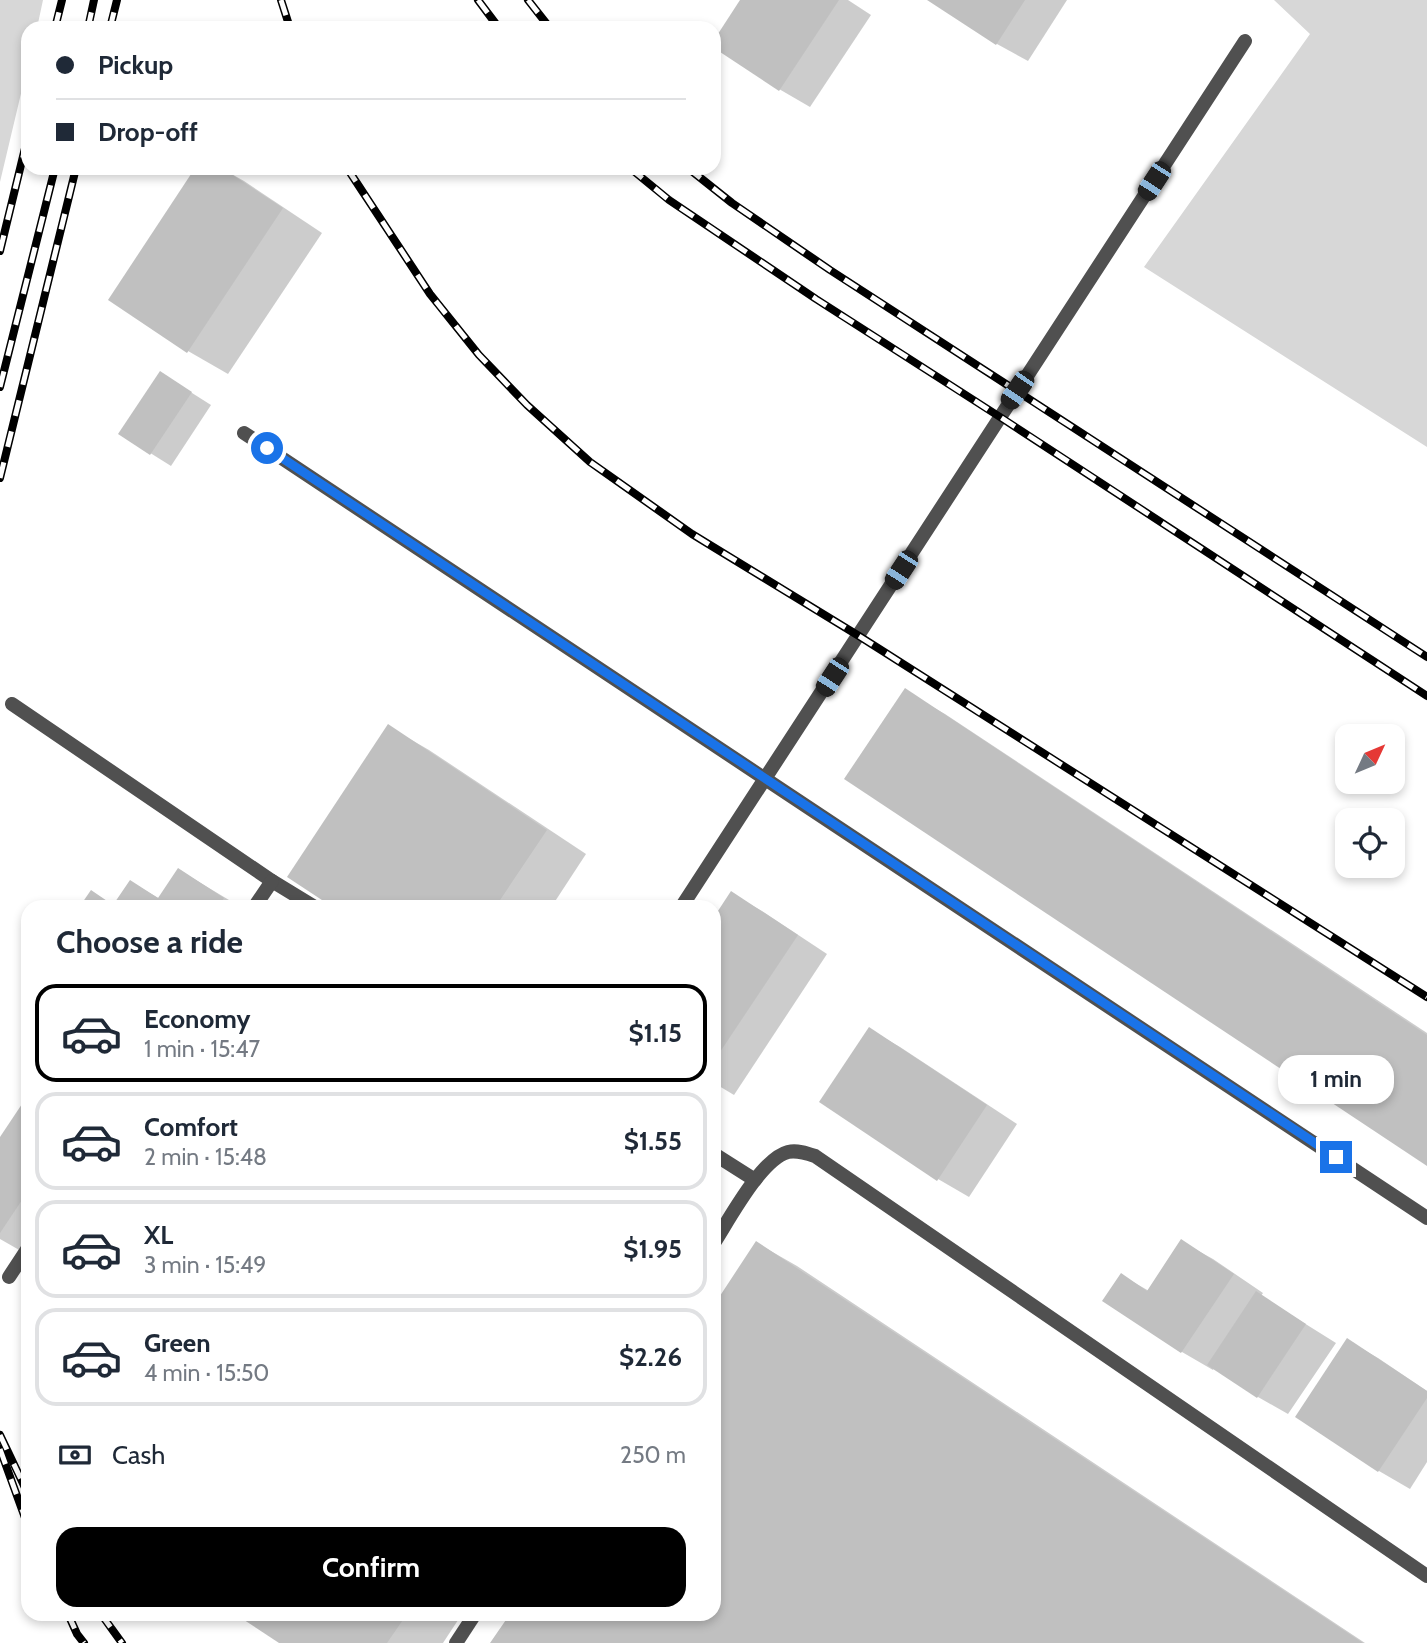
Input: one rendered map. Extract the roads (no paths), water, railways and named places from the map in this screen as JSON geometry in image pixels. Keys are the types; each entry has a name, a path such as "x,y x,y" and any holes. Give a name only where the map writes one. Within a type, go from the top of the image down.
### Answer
{"lane":[{"path":"686,900 1245,41"},
{"path":"244,433 1427,1218"},
{"path":"12,704 303,900"},
{"path":"259,900 272,881"},
{"path":"721,1232 755,1180 778,1157 788,1152 801,1151 815,1156 1427,1576"},
{"path":"721,1158 755,1180"},
{"path":"9,1277 21,1259"},
{"path":"456,1643 470,1621"}],"railway":[{"path":"57,21 62,0"},
{"path":"90,21 94,0"},
{"path":"112,21 117,0"},
{"path":"281,0 288,21"},
{"path":"478,0 494,21"},
{"path":"528,0 544,21"},
{"path":"0,251 21,165"},
{"path":"0,387 53,175"},
{"path":"0,478 74,175"},
{"path":"352,175 430,294 479,355 527,405 590,462 692,534 859,636 1427,997"},
{"path":"639,175 669,200 816,299 1427,696"},
{"path":"697,175 732,203 830,270 1427,657"},
{"path":"0,1435 21,1479"},
{"path":"0,1449 21,1507"},
{"path":"71,1621 84,1643"},
{"path":"106,1621 122,1643"}]}
